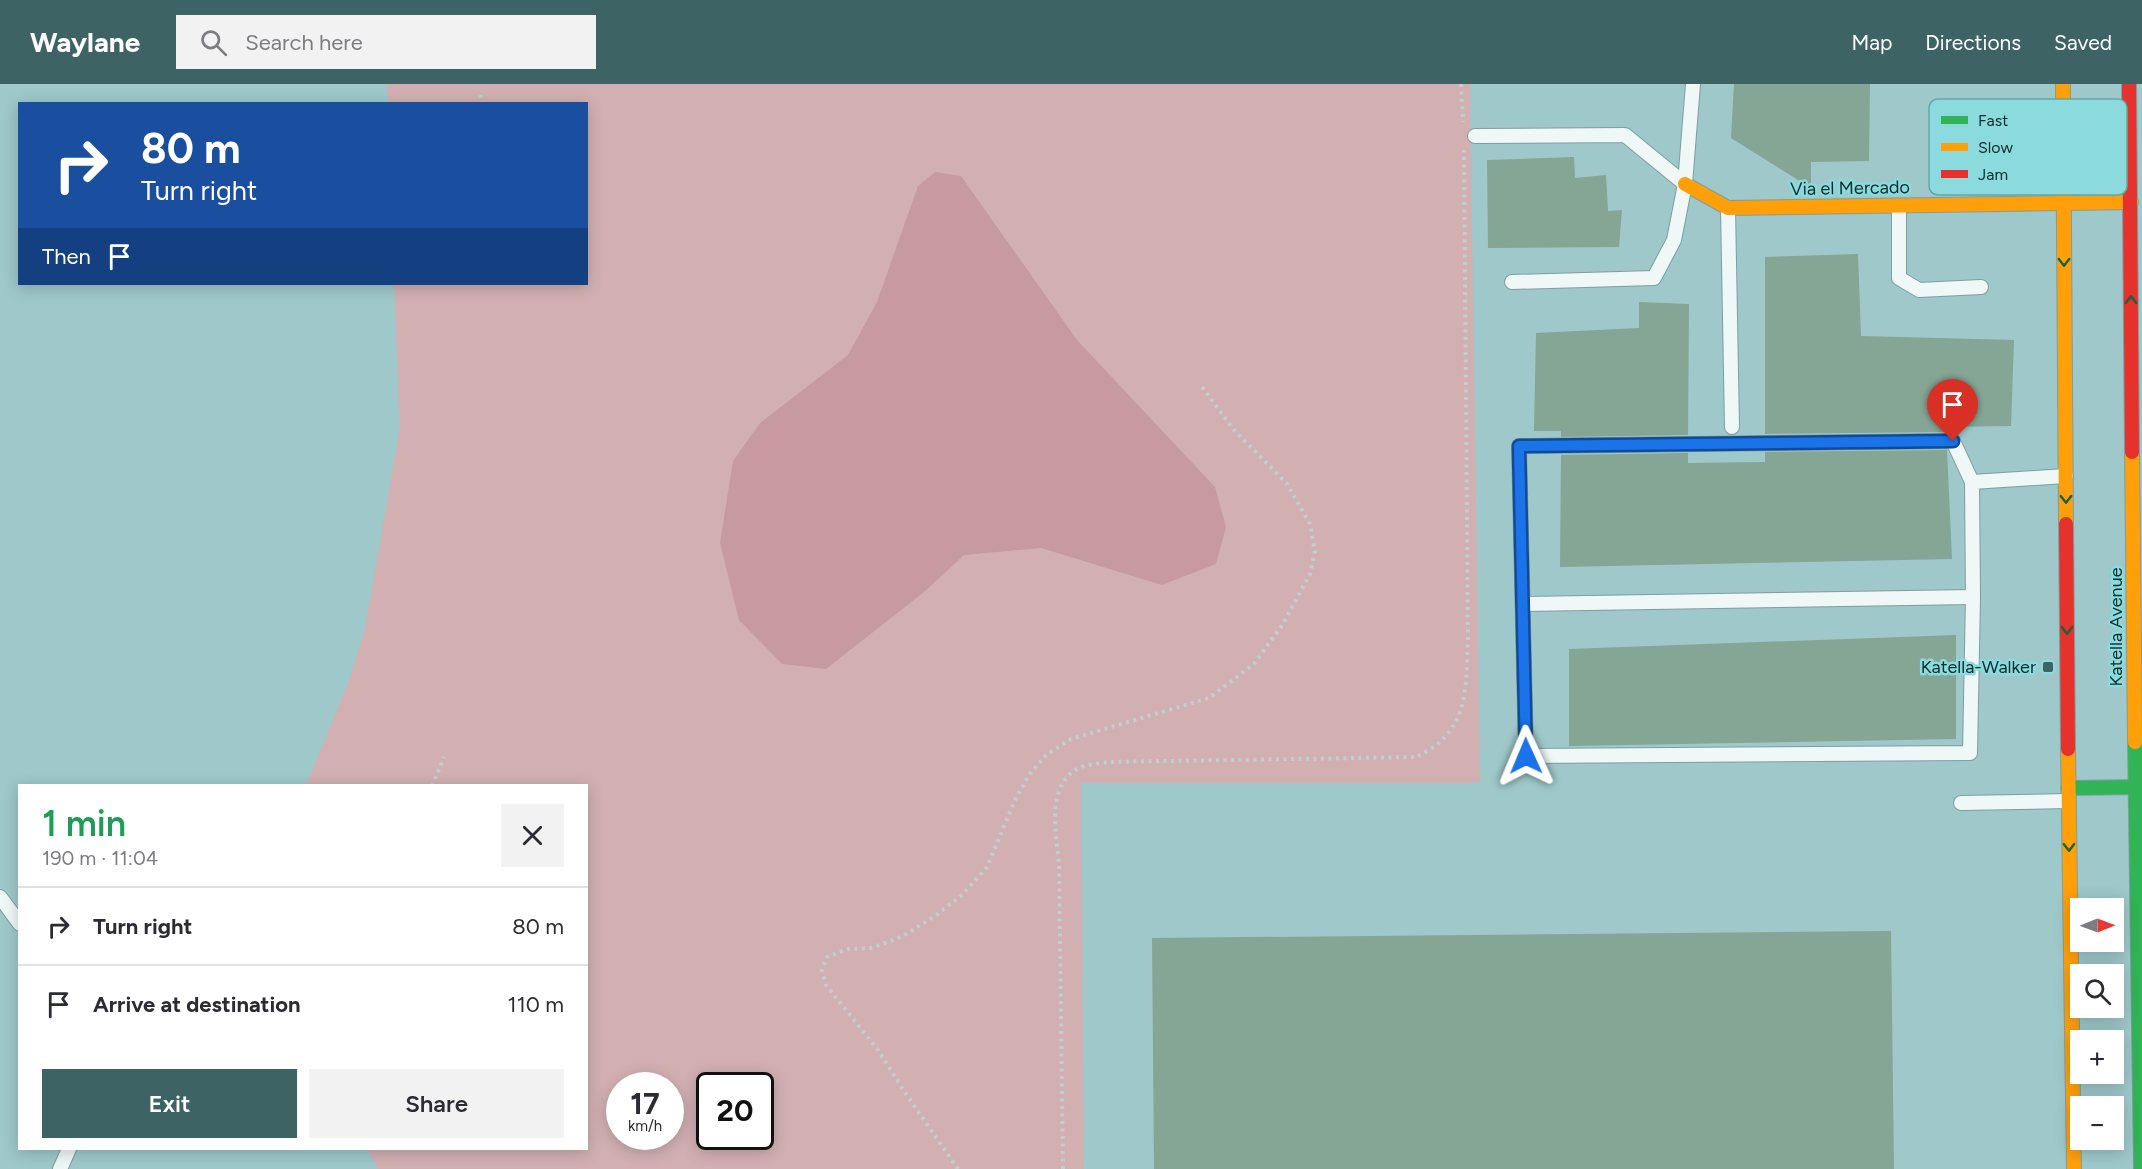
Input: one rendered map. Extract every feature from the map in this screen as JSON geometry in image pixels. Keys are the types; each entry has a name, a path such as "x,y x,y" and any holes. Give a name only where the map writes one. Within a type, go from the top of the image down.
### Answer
{"main road":[{"path":"2063,84 2063,99"},
{"name":"Katella Avenue","path":"2129,84 2137,401 2141,1169"},
{"name":"Via el Mercado","path":"1684,184 1728,208 2131,202"},
{"path":"2064,195 2068,795 2074,1169"},
{"path":"2068,795 2139,787"}],"lane":[{"path":"1512,282 1654,278 1674,240 1684,184 1693,84"},
{"path":"1475,136 1625,135 1684,184"},
{"path":"1899,206 1899,278 1919,290 1981,287"},
{"path":"1728,208 1732,427"},
{"path":"1953,441 1972,482 1973,597 1970,753 1526,756 1519,446 1953,441"},
{"path":"1972,482 2066,476"},
{"path":"1523,604 1973,597"},
{"path":"1961,803 2068,795"},
{"path":"0,897 18,921"},
{"path":"60,1169 69,1150"}],"path":[{"path":"1461,84 1463,126"},
{"path":"480,95 482,102"},
{"path":"1063,1169 1059,863 1056,829 1056,799 1063,779 1079,767 1108,762 1417,757 1441,741 1459,717 1466,693 1468,642 1464,148"},
{"path":"958,1169 878,1050 826,985 822,970 827,957 848,949 872,948 903,936 935,916 963,894 987,867 1015,800 1029,775 1047,754 1071,739 1209,698 1254,664 1283,624 1310,574 1315,552 1310,524 1287,484 1234,430 1200,384"},
{"path":"433,784 444,757"}],"shaded area":[{"path":"387,84 1470,84 1480,783 1081,783 1084,1169 378,1169 368,1150 588,1150 588,784 307,784 350,678 365,629 400,428 394,285 588,285 588,102 388,102"},
{"path":"935,172 961,176 1077,340 1215,487 1226,527 1216,564 1162,585 1041,548 964,555 924,592 826,669 782,664 739,620 720,543 733,461 760,423 848,355 877,302 918,186"}],"building":[{"path":"1734,84 1870,84 1869,161 1811,162 1811,188 1731,138"},
{"path":"1574,157 1575,178 1606,175 1608,211 1622,210 1619,247 1488,248 1487,160"},
{"path":"1858,254 1861,336 2014,340 2011,426 1947,427 1948,432 1765,434 1765,257"},
{"path":"1639,302 1689,304 1688,435 1561,437 1561,431 1534,431 1536,333 1639,328"},
{"path":"1947,450 1952,559 1560,567 1561,455 1688,453 1688,463 1765,462 1765,452"},
{"path":"1956,635 1956,739 1569,746 1569,649"},
{"path":"1891,931 1894,1169 1154,1169 1152,938"}],"traffic: fast":[{"path":"2135,742 2141,1169"},
{"path":"2068,788 2142,787"}],"traffic: slow":[{"path":"2063,84 2063,99"},
{"path":"1685,184 1728,208 2131,202"},
{"path":"2064,195 2066,524"},
{"path":"2132,452 2135,742"},
{"path":"2068,749 2074,1169"}],"traffic: jam":[{"path":"2129,84 2132,452"},
{"path":"2066,524 2068,749"}],"place":[{"name":"Katella-Walker","path":"2048,667"}],"route":[{"path":"1526,756 1519,446 1953,441"}]}
